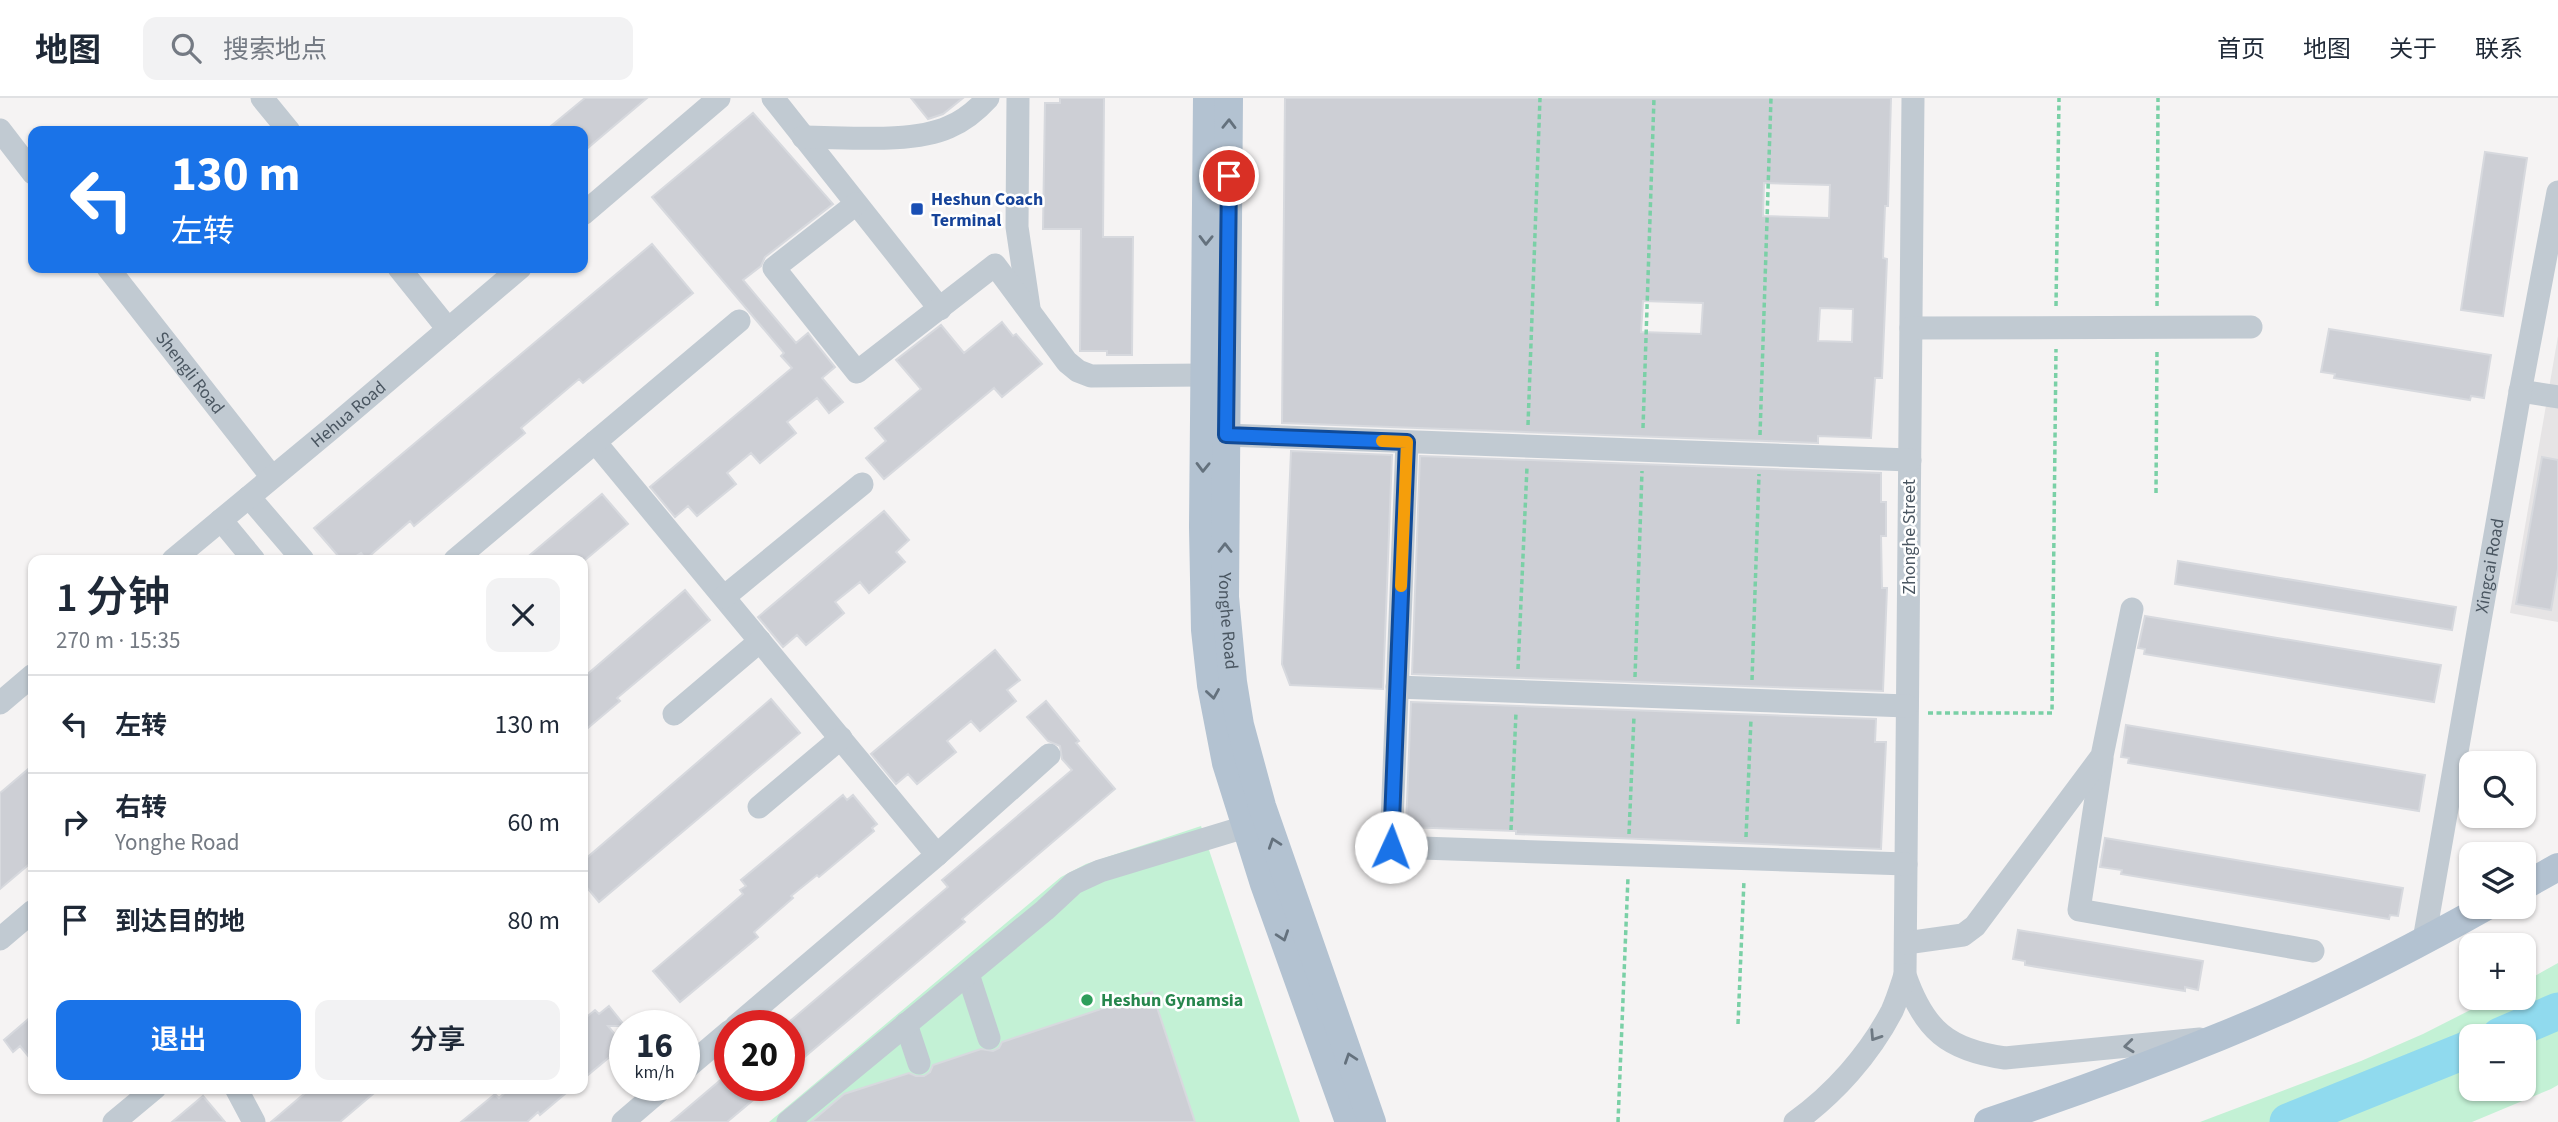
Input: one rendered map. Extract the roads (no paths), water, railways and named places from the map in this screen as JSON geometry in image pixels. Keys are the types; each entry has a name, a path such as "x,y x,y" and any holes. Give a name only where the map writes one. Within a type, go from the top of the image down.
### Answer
{"main road":[{"name":"Yonghe Road","path":"1207,98 1203,539 1205,630 1218,729 1245,827 1349,1122"},
{"name":"Yonghe Road","path":"1229,98 1226,597 1233,682 1240,725 1262,806 1372,1122"},
{"path":"2536,879 2558,867"},
{"path":"1988,1122 2221,1037 2305,999 2463,919"}],"street":[{"path":"262,98 285,126"},
{"path":"588,210 719,98"},
{"path":"773,98 940,309"},
{"path":"803,137 920,136 949,127 974,113 988,98"},
{"path":"1018,98 1017,227 1030,312"},
{"name":"Zhonghe Street","path":"1905,975 1913,98"},
{"path":"1,133 28,167"},
{"name":"Xingcai Road","path":"2424,940 2520,391 2558,192"},
{"path":"856,204 774,268 856,372 995,265 1067,362 1078,371 1091,376 1204,375"},
{"name":"Shengli Road","path":"112,273 272,477"},
{"path":"403,273 448,329"},
{"name":"Hehua Road","path":"179,555 514,273"},
{"path":"461,555 739,321"},
{"path":"1911,328 2251,327"},
{"path":"2520,391 2558,397"},
{"path":"1226,435 1910,460"},
{"path":"595,442 937,855"},
{"path":"1407,442 1391,847 1906,864"},
{"path":"724,597 862,484"},
{"path":"249,497 299,555"},
{"path":"221,520 250,555"},
{"path":"2133,609 2102,756 2078,910 2313,951"},
{"path":"674,713 760,641"},
{"path":"0,703 28,679"},
{"path":"1397,687 1751,700 1907,710"},
{"path":"759,807 841,738"},
{"path":"755,1010 937,855 1049,755"},
{"path":"1906,943 1963,935 1975,926 2102,756"},
{"path":"788,1122 1045,910 1074,883 1100,872 1245,827"},
{"path":"0,939 28,915"},
{"path":"968,974 989,1038"},
{"path":"1905,975 1915,1003 1930,1024 1947,1040 1986,1055 2006,1058 2221,1037"},
{"path":"1795,1122 1837,1087 1860,1059 1892,1011 1905,975"},
{"path":"906,1024 919,1063"},
{"path":"700,1056 714,1045"},
{"path":"114,1122 148,1094"},
{"path":"239,1094 254,1122"},
{"path":"623,1122 647,1101"}],"waterway":[{"path":"2528,1024 2558,1011"},
{"path":"2288,1122 2459,1053"}],"place":[{"name":"Heshun Coach Terminal","path":"917,209"},
{"name":"Heshun Gynamsia","path":"1087,1000"}]}
